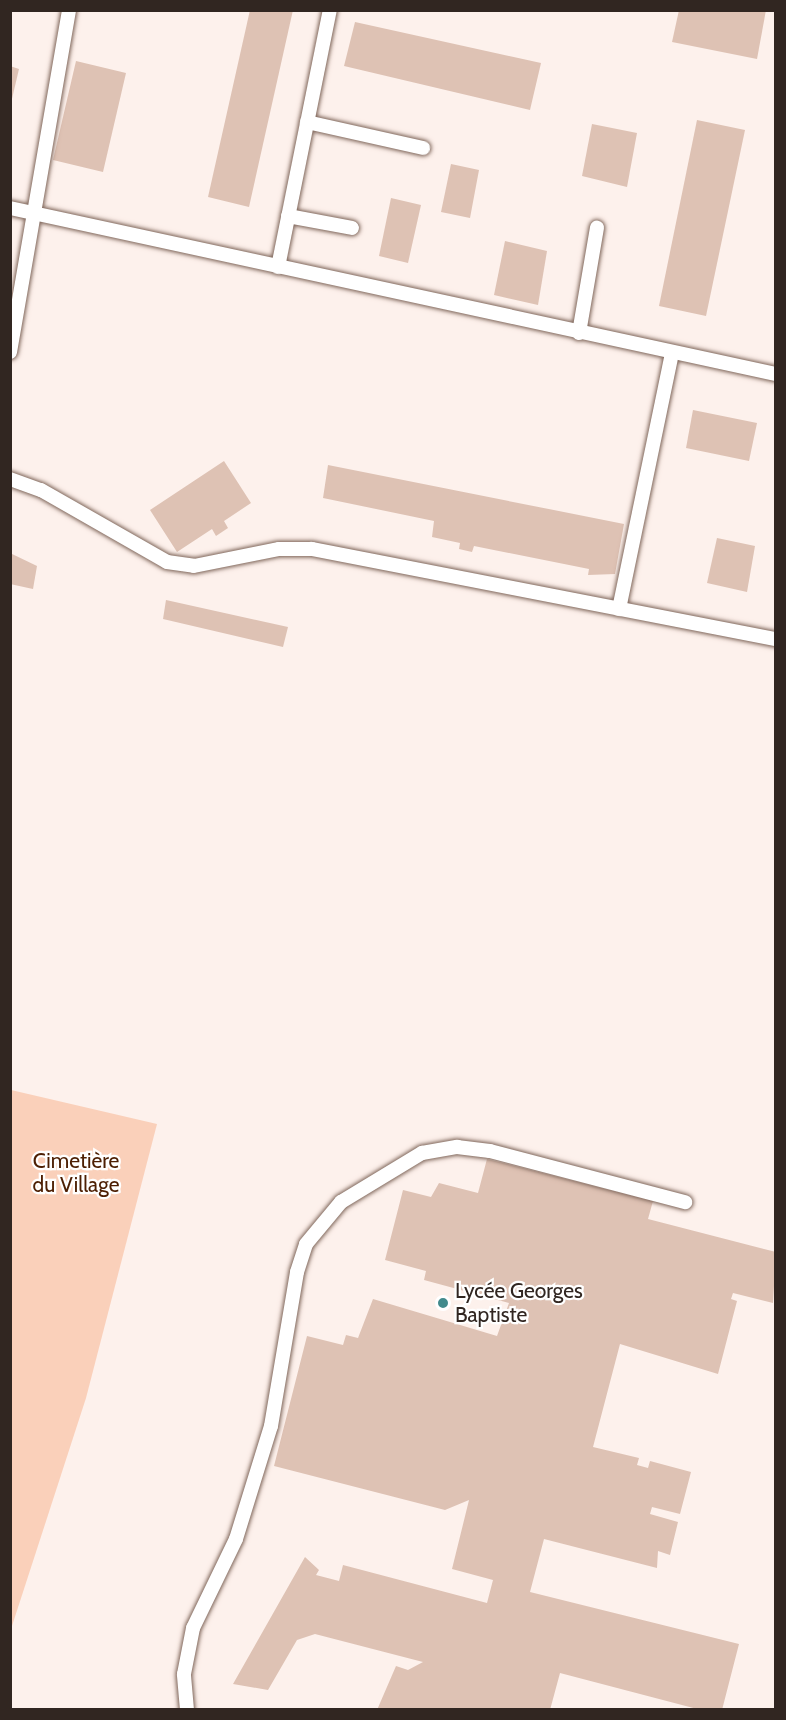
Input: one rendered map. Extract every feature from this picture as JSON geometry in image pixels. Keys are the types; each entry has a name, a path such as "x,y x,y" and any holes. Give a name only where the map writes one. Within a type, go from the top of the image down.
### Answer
{"lane":[{"path":"10,352 37,214 69,10"},
{"path":"278,267 330,10"},
{"path":"308,122 423,148"},
{"path":"10,208 672,354 776,374"},
{"path":"288,216 352,228"},
{"path":"579,333 597,228"},
{"path":"619,609 672,354"},
{"path":"10,479 42,490 167,562 216,564 279,549 312,549 776,639"},
{"path":"187,1710 184,1674 193,1629 236,1539 271,1426 297,1272 306,1244 341,1202 422,1153 457,1147 490,1150 684,1202"}],"green space":[{"name":"Cimetière du Village","path":"11,1090 157,1124 86,1398 11,1629"}],"building":[{"path":"250,10 293,10 249,207 208,197"},
{"path":"679,10 766,10 757,59 672,42"},
{"path":"355,22 541,63 530,110 344,66"},
{"path":"76,61 126,73 103,172 53,160"},
{"path":"10,66 19,69 11,103 10,103"},
{"path":"697,120 745,130 706,316 659,306"},
{"path":"592,124 637,133 627,187 582,176"},
{"path":"451,164 479,170 470,218 441,212"},
{"path":"391,198 421,205 408,263 379,256"},
{"path":"505,241 547,251 538,305 494,295"},
{"path":"693,410 757,423 749,461 686,448"},
{"path":"224,461 251,503 224,521 228,528 216,536 212,529 177,552 150,510"},
{"path":"328,465 624,524 615,574 588,575 589,569 474,546 472,552 459,549 460,543 432,537 434,521 323,498"},
{"path":"717,538 755,546 747,592 707,583"},
{"path":"10,553 37,566 33,589 10,584"},
{"path":"166,600 288,627 283,647 163,619"},
{"path":"487,1159 653,1201 648,1219 776,1252 773,1303 733,1293 731,1299 737,1301 718,1374 620,1344 593,1447 639,1458 637,1465 648,1468 650,1461 691,1472 680,1514 652,1507 650,1514 678,1522 670,1555 658,1551 657,1568 544,1539 530,1592 739,1644 722,1710 701,1710 560,1673 550,1710 377,1710 396,1666 408,1670 423,1662 315,1634 297,1640 268,1690 233,1684 305,1557 319,1570 316,1575 339,1581 343,1565 487,1603 493,1580 452,1569 469,1500 445,1510 274,1466 307,1336 343,1345 346,1335 358,1338 373,1299 497,1336 509,1303 424,1280 426,1271 385,1260 403,1190 431,1197 439,1183 478,1193"}],"place":[{"name":"Lycée Georges Baptiste","path":"443,1303"}]}
